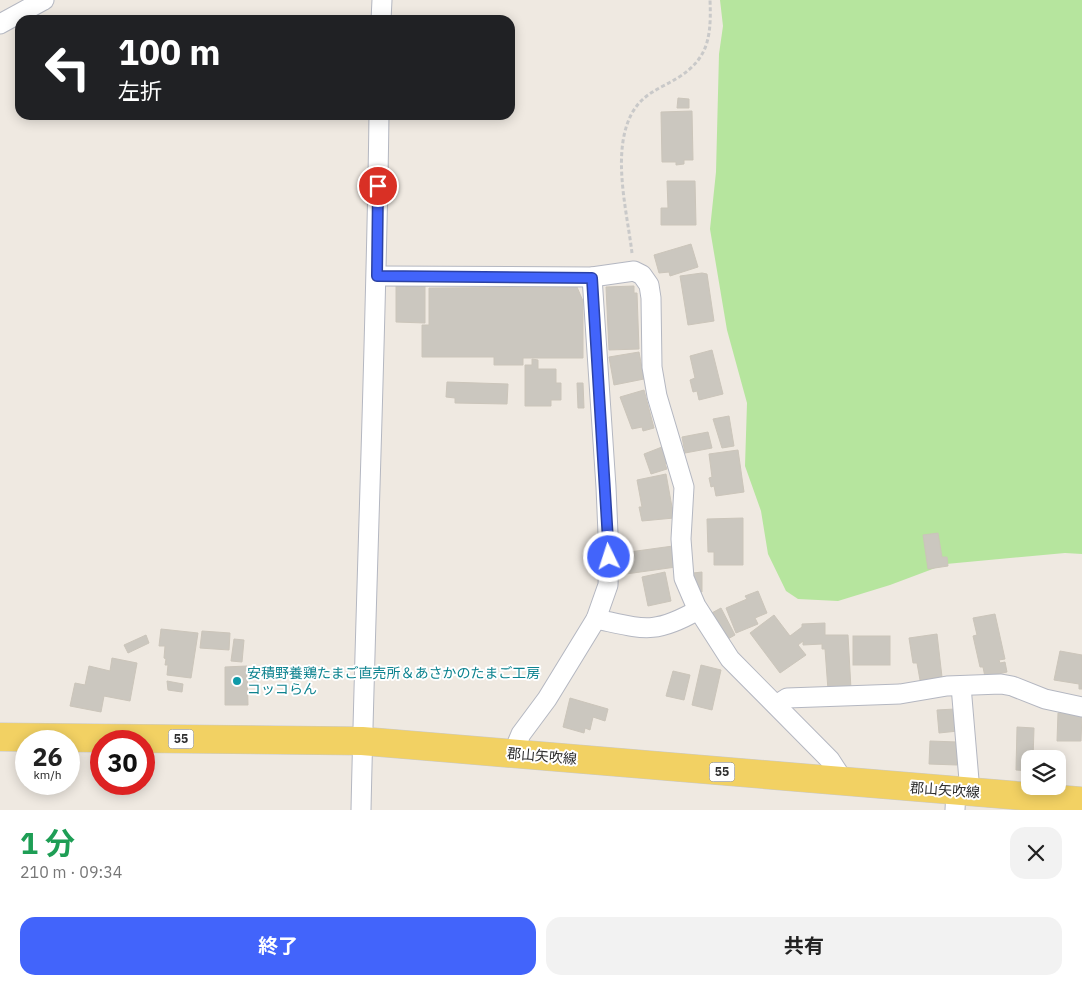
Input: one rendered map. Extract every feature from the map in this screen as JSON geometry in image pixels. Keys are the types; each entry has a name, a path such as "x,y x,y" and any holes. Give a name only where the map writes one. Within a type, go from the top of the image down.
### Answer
{"main road":[{"name":"郡山矢吹線","path":"0,737 362,741 845,783 960,798 1082,801"}],"street":[{"path":"16,15 44,0"},
{"path":"382,0 382,15"},
{"path":"0,24 15,16"},
{"path":"361,810 377,276 379,120"},
{"path":"377,276 592,278 634,271 642,275 649,285 652,367 664,422 684,487 681,539 684,578 698,610 730,659 830,760 845,783"},
{"path":"513,753 521,734 547,699 596,619 608,585 609,557 592,278"},
{"path":"596,619 631,626 656,628 679,621 698,610"},
{"path":"776,705 787,698 900,694 961,686 1012,686 1045,699 1082,707"},
{"path":"960,798 961,686"}],"path":[{"path":"634,271 621,160 626,130 631,114 645,96 686,74 705,50 710,26 710,0"}],"green space":[{"path":"720,0 1082,0 1082,554 1065,553 946,564 890,585 838,601 798,599 786,591 768,554 761,511 745,466 747,403 727,330 710,229 716,172 719,54 723,26"}],"building":[{"path":"678,98 689,99 689,108 677,108"},
{"path":"692,111 693,160 684,160 684,164 676,165 676,162 662,162 661,112"},
{"path":"667,181 695,181 696,225 661,225 661,208 668,208"},
{"path":"691,244 698,267 670,276 669,272 659,273 654,255"},
{"path":"707,274 714,321 688,325 680,276"},
{"path":"396,286 425,286 425,323 396,322"},
{"path":"634,286 634,293 637,293 639,349 609,350 606,287"},
{"path":"577,287 583,301 583,358 523,358 523,365 494,365 494,357 422,357 422,325 429,325 429,288"},
{"path":"712,350 723,394 699,400 697,391 693,392 690,380 695,378 690,356"},
{"path":"639,352 644,379 614,385 609,357"},
{"path":"532,359 538,360 538,369 556,369 556,383 561,383 561,400 551,400 551,406 525,406 525,365 532,365"},
{"path":"447,382 508,384 507,404 455,403 455,398 446,397"},
{"path":"577,383 583,383 584,408 578,408"},
{"path":"644,390 654,428 643,431 642,427 632,429 620,397"},
{"path":"729,416 734,446 722,448 713,419"},
{"path":"708,432 712,448 685,453 682,437"},
{"path":"662,447 667,469 651,474 644,454"},
{"path":"738,450 744,492 716,496 714,486 711,487 709,478 712,477 709,454"},
{"path":"666,474 674,518 642,521 639,507 642,507 637,480"},
{"path":"743,518 743,565 714,565 714,552 708,552 707,519"},
{"path":"938,533 942,557 947,557 948,566 928,569 923,535"},
{"path":"673,546 676,567 626,574 622,553"},
{"path":"665,572 671,601 648,606 642,577"},
{"path":"702,572 702,592 695,593 693,573"},
{"path":"758,591 767,613 755,618 758,624 736,633 726,608 747,599 745,596"},
{"path":"721,608 735,635 726,640 708,615"},
{"path":"995,614 1005,659 999,660 1000,663 1005,662 1007,672 985,677 983,667 980,667 973,636 977,635 973,618"},
{"path":"774,615 790,636 802,627 802,624 825,623 825,635 848,635 851,689 828,690 825,649 822,649 822,644 803,645 803,641 798,645 806,655 780,673 750,633"},
{"path":"161,629 198,633 191,678 167,675 168,665 165,665 166,659 164,658 165,646 159,646"},
{"path":"202,631 230,633 229,650 200,648"},
{"path":"937,634 942,677 920,680 917,663 913,663 909,638"},
{"path":"146,635 149,643 128,653 124,645"},
{"path":"853,636 890,636 890,665 853,665"},
{"path":"234,639 244,640 242,662 231,661"},
{"path":"1060,651 1082,655 1082,689 1079,689 1079,684 1054,680"},
{"path":"112,658 137,663 130,701 104,696 101,712 70,706 75,683 85,685 89,666 110,671"},
{"path":"701,665 721,670 712,710 692,705"},
{"name":"安積野養鶏たまご直売所＆あさかのたまご工房 コッコらん","path":"247,666 248,705 225,705 225,667"},
{"path":"673,671 690,675 684,700 666,696"},
{"path":"167,681 183,684 182,692 168,690"},
{"path":"570,698 608,709 605,721 593,717 590,730 585,728 584,733 563,727"},
{"path":"955,709 958,731 939,733 937,710"},
{"path":"1058,713 1082,714 1081,741 1057,741"},
{"path":"1017,727 1034,728 1033,750 1021,750 1021,770 1016,770"},
{"path":"930,741 957,742 957,765 929,764"}],"place":[{"name":"安積野養鶏たまご直売所＆あさかのたまご工房 コッコらん","path":"237,681"}],"route":[{"path":"378,186 377,276 592,278 609,557"}]}
